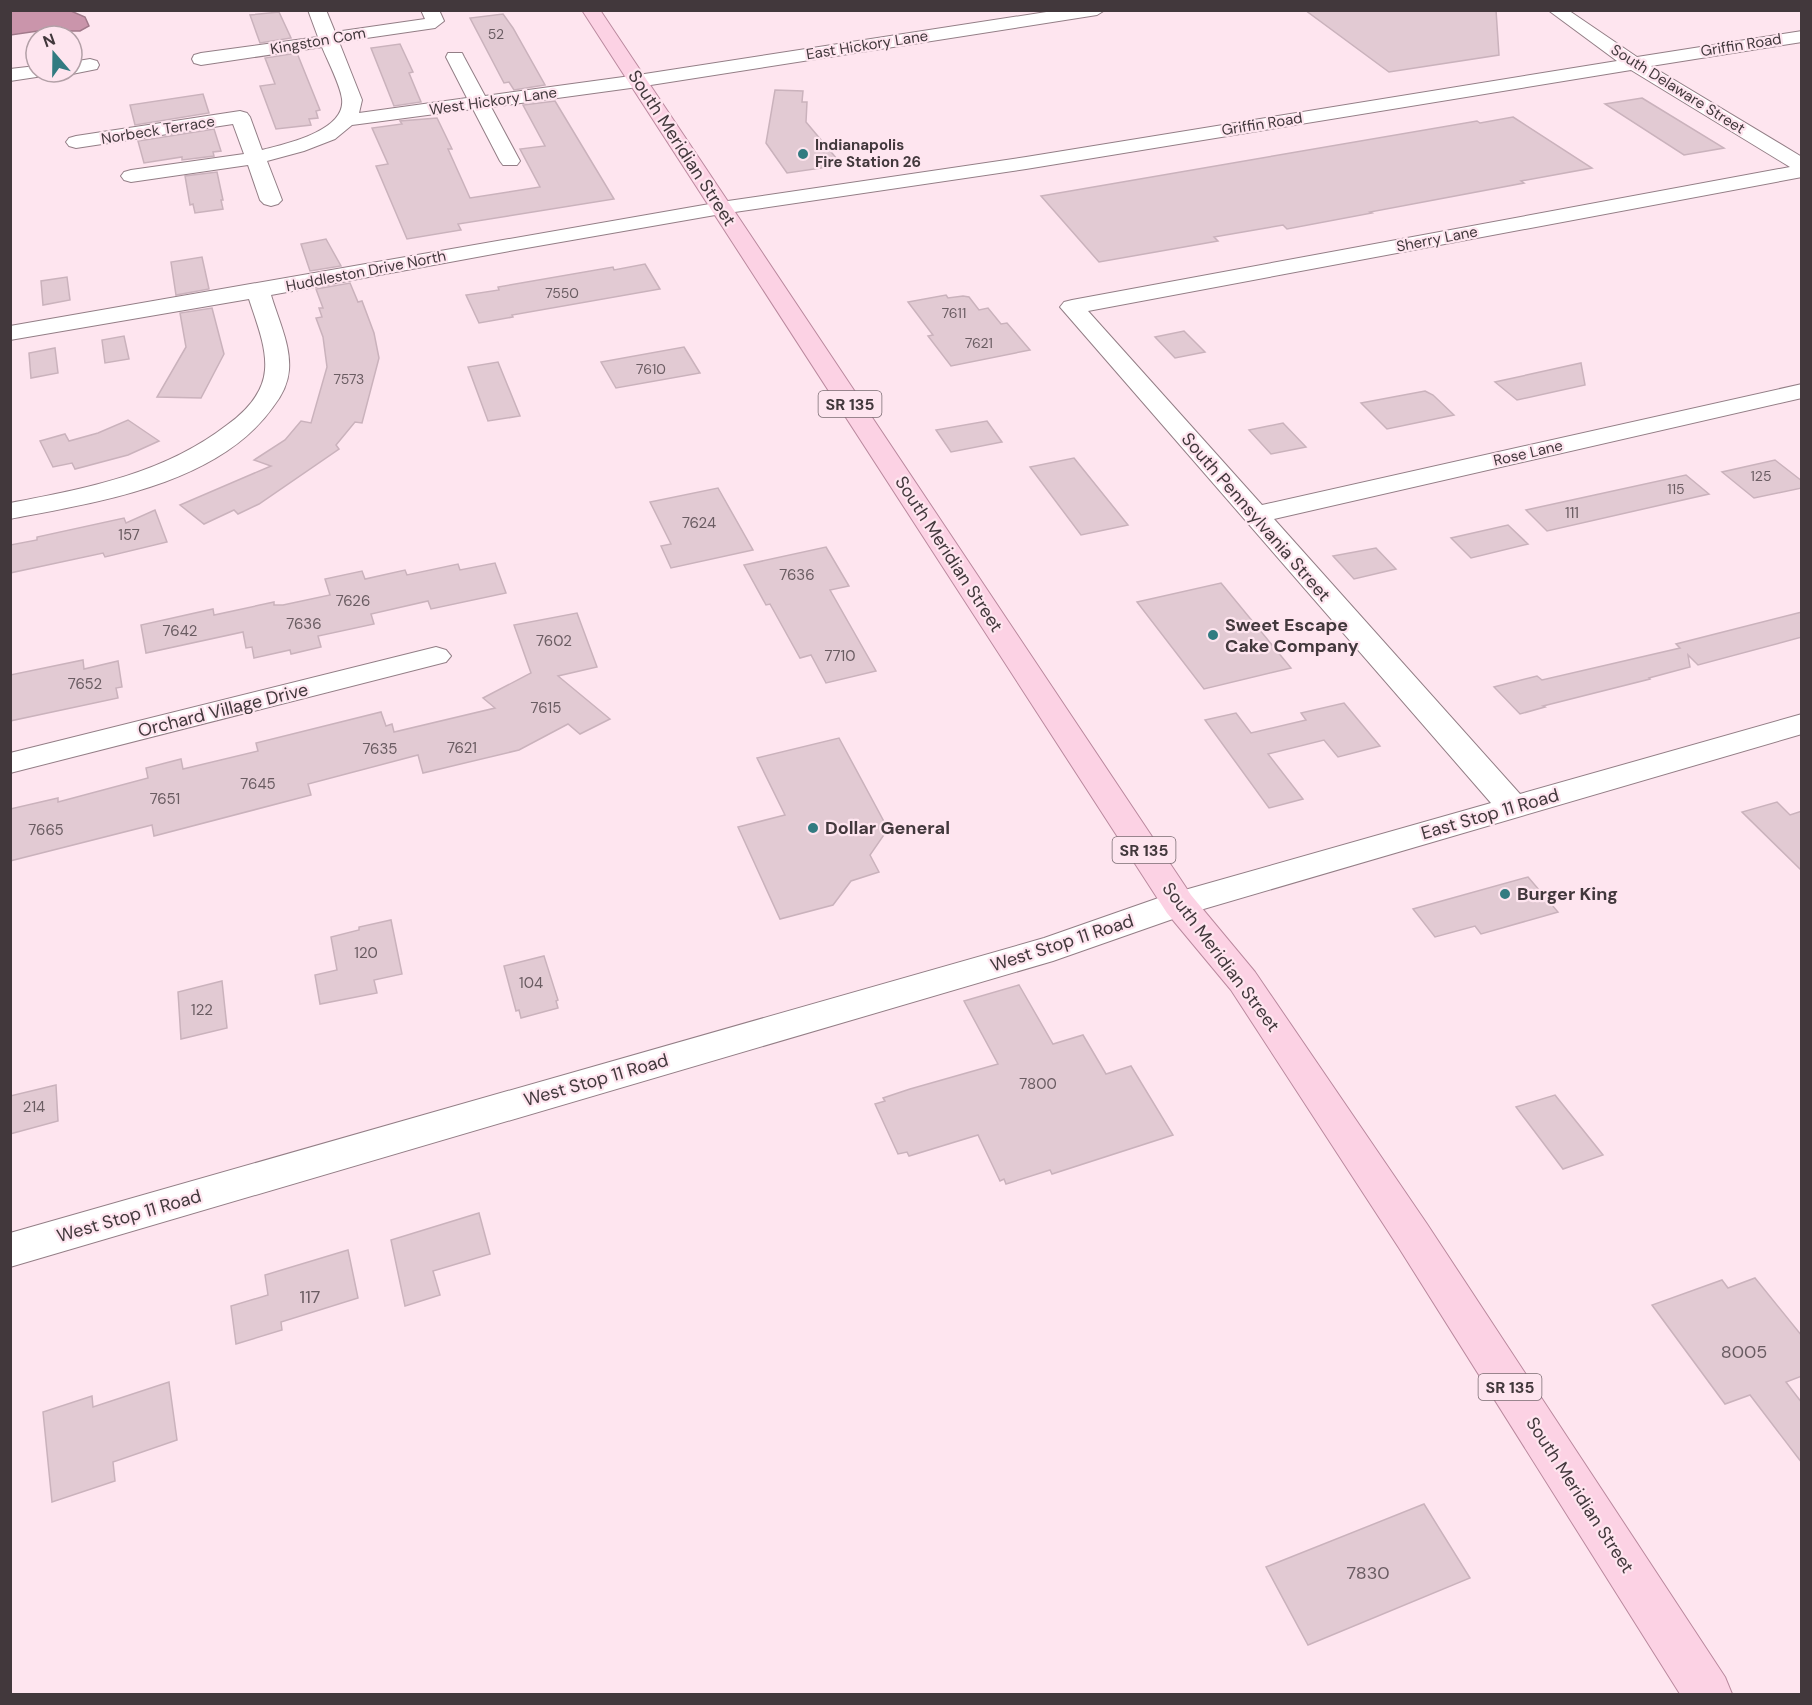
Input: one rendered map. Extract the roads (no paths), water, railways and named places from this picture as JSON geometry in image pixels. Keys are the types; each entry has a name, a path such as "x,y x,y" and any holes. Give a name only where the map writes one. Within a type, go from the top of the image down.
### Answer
{"main road":[{"name":"South Meridian Street","path":"591,10 1179,904 1243,981 1368,1168 1708,1695"}],"street":[{"path":"131,176 288,152 312,144 331,134 348,120 353,104 317,10"},
{"name":"East Hickory Lane","path":"638,81 1097,10"},
{"name":"South Delaware Street","path":"1556,10 1633,63 1802,166"},
{"name":"Kingston Com","path":"201,59 329,40 432,16"},
{"name":"Griffin Road","path":"722,208 1026,163 1802,36"},
{"path":"455,57 510,161"},
{"name":"West Hickory Lane","path":"348,120 638,81"},
{"name":"Norbeck Terrace","path":"76,142 240,117 255,158"},
{"path":"255,158 271,200"},
{"name":"Sherry Lane","path":"1072,308 1802,171"},
{"name":"Huddleston Drive North","path":"10,333 722,208"},
{"path":"10,511 118,488 172,469 224,441 249,420 264,403 273,386 277,361 258,291"},
{"name":"South Pennsylvania Street","path":"1072,308 1513,807"},
{"name":"Rose Lane","path":"1254,515 1802,391"},
{"name":"Orchard Village Drive","path":"10,763 436,656"},
{"name":"East Stop 11 Road","path":"1179,904 1513,807 1796,732"},
{"name":"West Stop 11 Road","path":"10,1250 1053,948 1179,904"}],"place":[{"name":"Indianapolis Fire Station 26","path":"803,154"},
{"name":"Sweet Escape Cake Company","path":"1213,635"},
{"name":"Dollar General","path":"813,828"},
{"name":"Burger King","path":"1505,894"}]}
